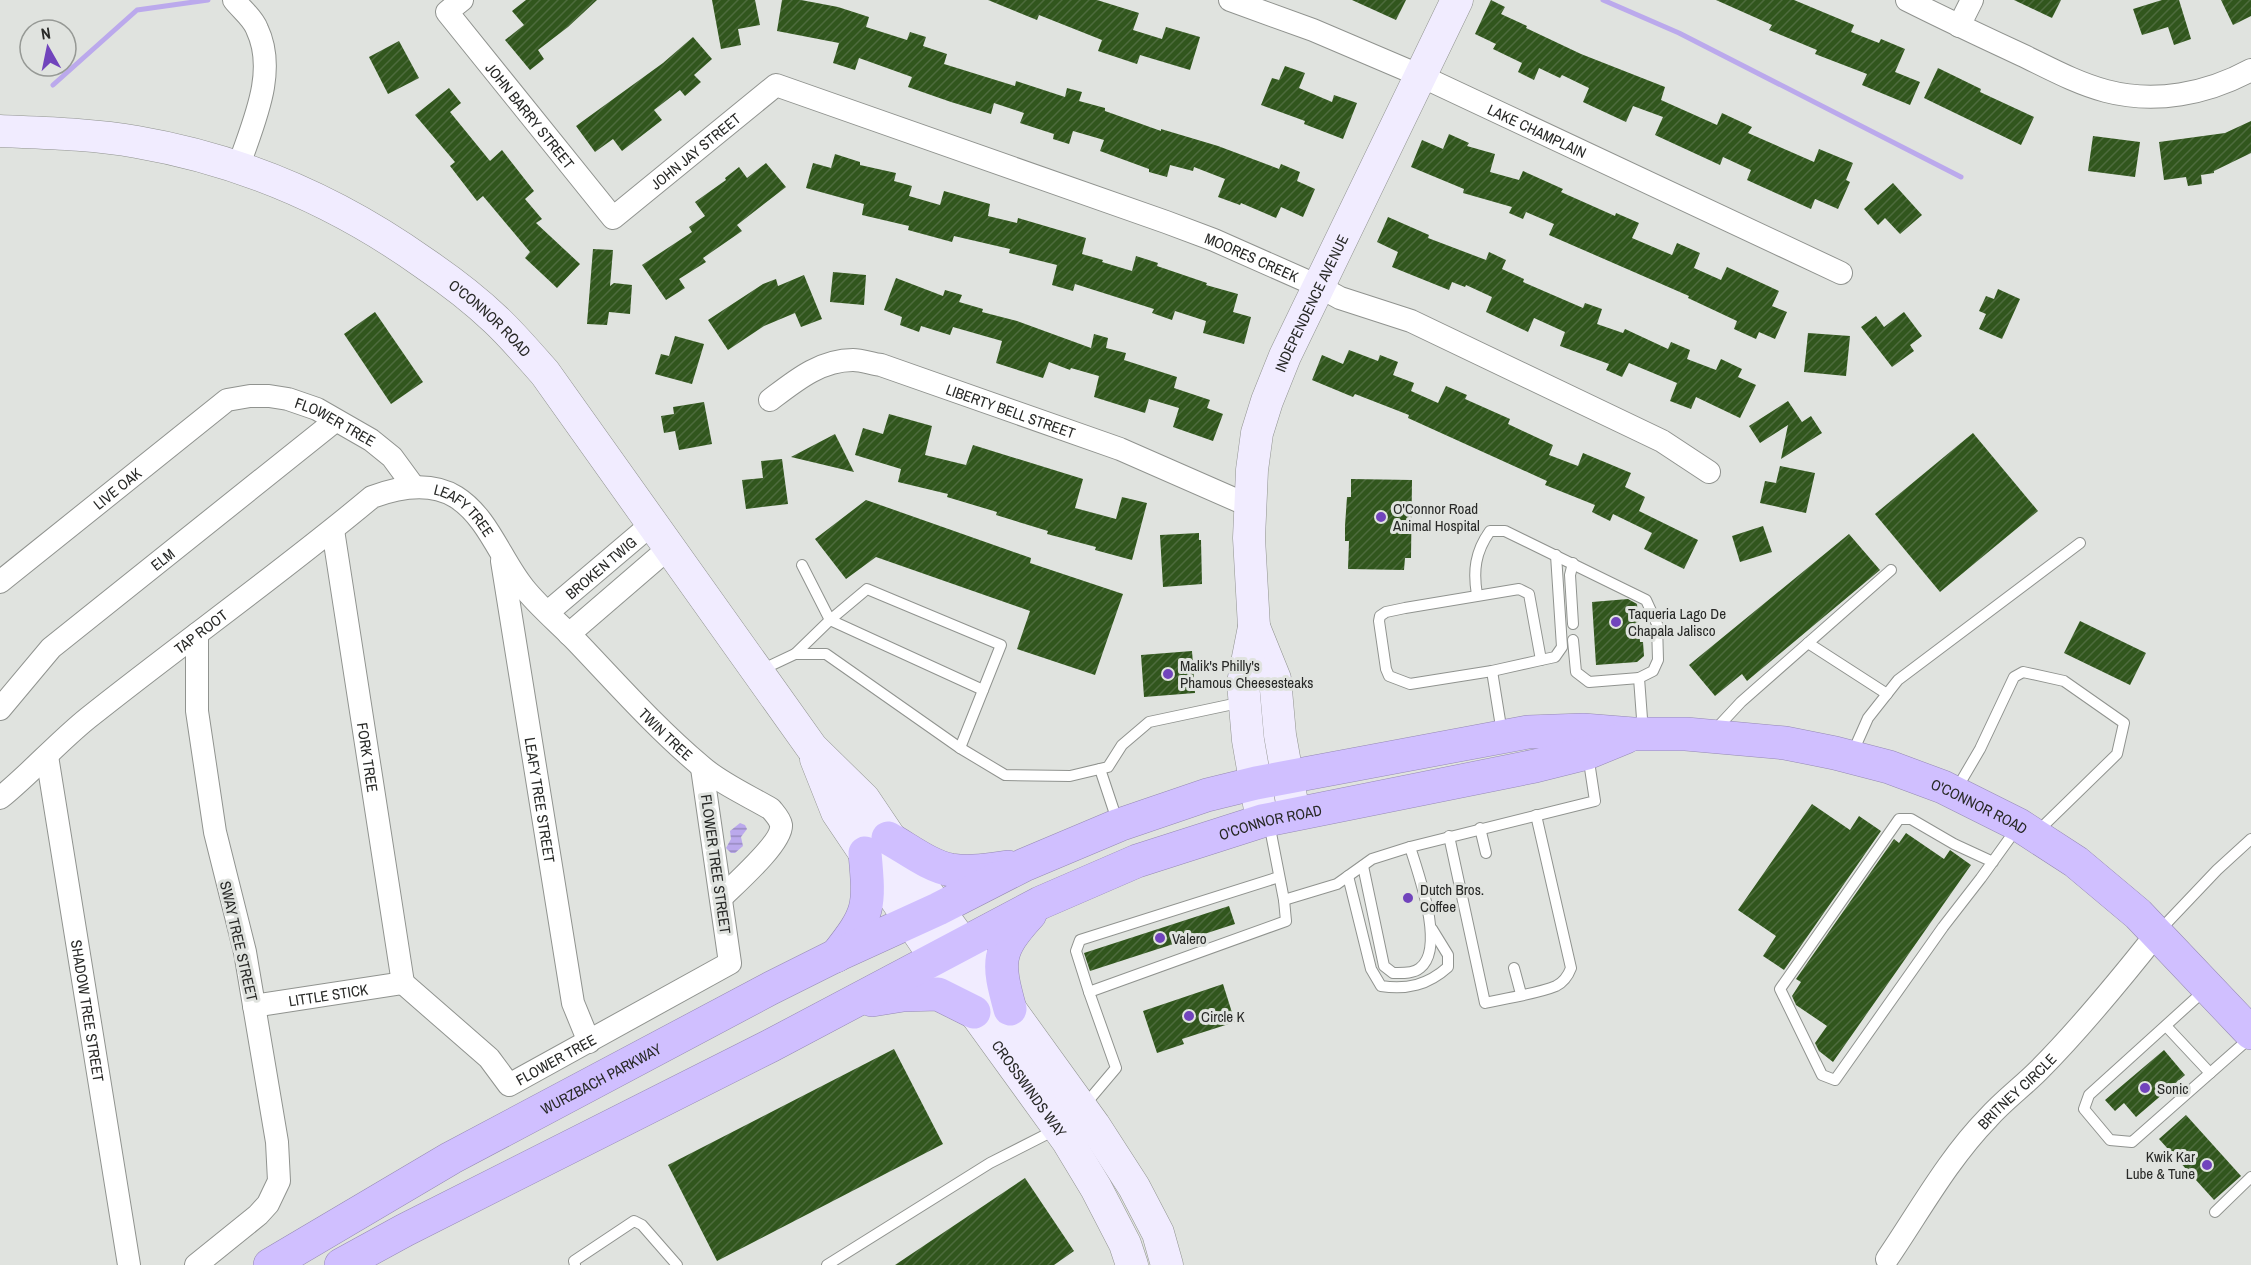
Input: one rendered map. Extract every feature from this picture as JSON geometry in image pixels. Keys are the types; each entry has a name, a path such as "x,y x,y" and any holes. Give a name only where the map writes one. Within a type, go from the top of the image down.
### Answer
{"highway":[{"name":"O'CONNOR ROAD","path":"925,915 1024,865 1119,825 1207,795 1256,783 1528,732 1583,730 1638,734 1710,735 1785,743 1889,767 1954,792 2026,830 2076,862 2139,914 2251,1035"},
{"name":"O'CONNOR ROAD","path":"950,951 1040,903 1137,861 1275,818 1420,790 1587,753 1638,734"},
{"path":"835,956 858,927 867,906 876,846 950,870 976,872 1024,865"},
{"path":"1010,1009 1002,981 1002,952 1014,932 1040,903"},
{"name":"WURZBACH PARKWAY","path":"270,1265 451,1158 835,956 925,915"},
{"path":"341,1265 950,951"},
{"path":"849,1004 903,995 938,994 974,1012"}],"main road":[{"name":"INDEPENDENCE AVENUE","path":"1275,818 1256,783 1248,740 1243,683 1254,627 1249,538 1252,470 1257,433 1285,356 1458,0"},
{"name":"O'CONNOR ROAD","path":"0,131 136,142 227,163 296,188 347,213 397,244 450,281 495,319 545,373 812,748 837,812 876,846 950,951"},
{"name":"INDEPENDENCE AVENUE","path":"1254,627 1275,679 1288,777 1275,818"},
{"name":"CROSSWINDS WAY","path":"950,951 1010,1009 1070,1118 1096,1188 1125,1244 1132,1265"},
{"name":"CROSSWINDS WAY","path":"950,951 974,1012 1134,1187 1158,1233 1167,1265"}],"street":[{"path":"234,0 257,27 264,50 264,79 259,102 238,168"},
{"name":"LAKE CHAMPLAIN","path":"1230,0 1313,30 1421,76 1841,273"},
{"path":"1907,0 2070,78 2105,91 2125,95 2165,96 2205,89 2251,70"},
{"path":"1959,26 1972,0"},
{"name":"JOHN BARRY STREET","path":"454,6 613,218"},
{"name":"JOHN JAY STREET","path":"613,218 776,85"},
{"name":"MOORES CREEK","path":"776,85 1166,222 1214,240 1340,298 1411,321 1662,441 1709,472"},
{"name":"LIBERTY BELL STREET","path":"770,400 800,377 826,364 853,360 881,365 1120,449 1250,506"},
{"name":"FLOWER TREE","path":"236,397 268,396 288,399 317,409 371,440 385,451 414,487"},
{"name":"LIVE OAK","path":"0,582 227,400 236,397"},
{"name":"ELM","path":"0,709 51,648 335,421"},
{"name":"TAP ROOT","path":"0,798 84,721 333,530 372,497 391,490 414,487"},
{"name":"LEAFY TREE","path":"414,487 434,489 454,496 477,516 501,553"},
{"name":"FORK TREE","path":"333,530 403,983"},
{"name":"BROKEN TWIG","path":"548,612 661,535"},
{"name":"BROKEN TWIG","path":"569,634 661,535"},
{"name":"TWIN TREE","path":"501,553 524,587 622,690 702,768 771,809 778,818 781,825 780,832 771,848 721,898"},
{"name":"LEAFY TREE STREET","path":"501,553 573,1003 589,1042"},
{"name":"SWAY TREE STREET","path":"196,1265 258,1215 268,1204 279,1181 277,1142 245,952 215,832 197,711 197,634"},
{"name":"SHADOW TREE STREET","path":"47,756 129,1265"},
{"name":"FLOWER TREE STREET","path":"702,768 729,961"},
{"name":"BRITNEY CIRCLE","path":"1887,1259 1967,1143 1988,1117 2038,1071 2061,1046 2158,932"},
{"name":"FLOWER TREE","path":"403,983 489,1058 509,1085 730,963 729,961"},
{"name":"LITTLE STICK","path":"254,1006 403,983"}],"lane":[{"path":"1477,595 1473,575 1481,543 1490,531 1505,531 1646,600 1656,624 1658,660 1653,671 1639,678 1590,682 1576,672 1573,640"},
{"path":"1851,757 1868,718 1898,680 2080,543"},
{"path":"1541,660 1529,594 1519,589 1386,612 1380,616 1379,621 1389,676 1410,684 1492,671 1555,657 1562,647 1556,555"},
{"path":"1573,563 1570,575 1573,624"},
{"path":"802,565 830,620 983,690"},
{"path":"1710,735 1741,702 1891,570"},
{"path":"758,672 795,654 867,589 1001,645 960,748"},
{"path":"1808,643 1887,694"},
{"path":"795,654 826,654 960,748 1005,775 1070,776 1108,767 1122,745 1149,722 1245,701"},
{"path":"1492,671 1503,736"},
{"path":"1954,792 1980,749 2014,677 2023,672 2064,681 2124,723 2117,754 2026,830 1993,862 1943,927 1835,1080 1822,1075 1779,988 1899,819 1911,819 1993,862"},
{"path":"1638,734 1639,678"},
{"path":"1284,900 1337,884 1372,859 1449,836 1595,801 1587,753"},
{"path":"1100,769 1119,825"},
{"path":"1449,836 1485,1003 1557,986 1566,978 1571,968 1536,815"},
{"path":"1089,992 1286,921 1278,877 1275,818"},
{"path":"1480,828 1486,853"},
{"path":"2158,932 2217,870 2251,839"},
{"path":"1363,866 1384,966 1393,973 1409,972 1420,968 1430,955 1431,928 1410,847"},
{"path":"1348,876 1371,969 1381,986 1398,988 1422,984 1437,977 1448,967 1448,955 1431,928"},
{"path":"827,1265 990,1163 1070,1118 1116,1068 1076,951 1080,940 1278,877"},
{"path":"1514,968 1521,994"},
{"path":"2208,987 2089,1095 2084,1109 2110,1140 2132,1142 2251,1035"},
{"path":"2166,1026 2210,1073"},
{"path":"2215,1212 2251,1177"},
{"path":"575,1265 574,1261 634,1221 642,1225 677,1265"}],"shaded area":[{"path":"740,823 747,829 741,837 743,846 735,853 731,853 726,848 731,839 730,831"}],"building":[{"path":"526,0 597,0 568,27 538,50 544,59 530,70 505,40 524,25 512,11"},
{"path":"712,0 755,0 760,25 738,29 741,45 721,49"},
{"path":"782,0 801,0 838,7 869,17 866,27 907,40 910,32 926,37 923,46 947,54 944,64 1015,86 1016,81 1065,97 1067,88 1082,92 1079,101 1105,108 1105,111 1161,131 1161,129 1218,146 1279,169 1281,164 1300,172 1297,181 1315,189 1303,217 1281,207 1276,218 1241,203 1240,205 1218,197 1225,179 1194,167 1193,171 1170,165 1167,177 1149,172 1149,169 1100,151 1104,140 1073,131 1069,144 1053,139 1054,134 1020,123 1024,113 994,103 991,114 951,102 908,87 912,77 859,58 855,70 833,63 839,43 777,31"},
{"path":"988,0 1097,0 1139,13 1133,30 1162,39 1166,27 1200,37 1190,70 1140,55 1137,64 1098,51 1102,40 1039,15 1037,20"},
{"path":"1352,0 1406,0 1396,20"},
{"path":"1491,0 1505,7 1501,14 1527,26 1526,28 1581,54 1665,87 1661,100 1717,125 1722,113 1752,127 1748,133 1814,162 1819,149 1853,163 1846,180 1850,182 1838,209 1815,199 1811,209 1747,180 1751,170 1723,157 1720,165 1655,135 1663,117 1633,106 1626,122 1583,102 1589,88 1562,75 1560,78 1539,68 1534,80 1518,72 1522,63 1493,49 1496,44 1475,34"},
{"path":"1716,0 1794,0 1854,25 1851,32 1879,43 1881,39 1905,49 1895,72 1920,82 1910,105 1862,85 1867,74 1815,54 1817,50 1769,30 1772,25"},
{"path":"2014,0 2061,0 2052,18"},
{"path":"2162,0 2179,0 2191,39 2174,45 2168,27 2142,35 2133,9"},
{"path":"2221,0 2251,0 2251,16 2233,25"},
{"path":"693,37 712,59 694,75 701,82 685,96 680,90 654,110 662,120 622,151 613,139 595,152 576,126 663,63"},
{"path":"399,41 419,78 388,94 369,57"},
{"path":"1285,66 1305,73 1299,88 1332,102 1334,95 1357,103 1343,139 1304,124 1305,121 1261,105 1272,78 1279,80"},
{"path":"1938,68 1981,89 1980,92 2034,117 2021,145 1924,98"},
{"path":"449,88 461,103 450,112 490,161 502,150 534,191 525,199 542,219 536,223 580,264 557,288 525,258 530,252 483,196 477,201 450,166 455,162 415,115"},
{"path":"2251,121 2251,153 2214,173 2201,175 2202,184 2188,186 2186,177 2164,180 2159,142 2225,133"},
{"path":"1449,134 1469,143 1467,146 1495,154 1490,172 1519,180 1523,171 1563,189 1561,192 1615,216 1616,213 1639,223 1632,238 1672,255 1677,243 1700,253 1694,268 1721,280 1727,267 1779,291 1772,306 1787,312 1775,339 1759,332 1756,339 1734,329 1737,321 1688,298 1689,296 1549,235 1554,224 1526,212 1523,219 1509,213 1512,207 1463,193 1464,189 1411,167 1422,140 1443,149"},
{"path":"2093,136 2140,142 2135,177 2088,171"},
{"path":"835,154 860,162 860,165 896,173 894,181 912,186 909,196 940,205 944,191 990,204 988,216 1017,223 1018,218 1086,238 1082,254 1103,260 1102,262 1132,271 1136,256 1158,263 1157,266 1207,283 1206,285 1238,294 1233,312 1251,317 1244,344 1203,333 1206,321 1175,311 1172,320 1152,313 1154,309 1075,284 1073,291 1052,285 1057,265 1009,253 1010,249 954,236 952,242 908,230 909,226 862,215 864,204 806,188 813,163 831,168"},
{"path":"766,163 786,187 737,225 742,231 703,258 706,262 679,279 685,288 666,300 642,265 692,232 689,227 705,216 695,202 726,180 725,178 739,167 747,178"},
{"path":"1893,183 1922,215 1900,234 1885,218 1878,225 1864,209"},
{"path":"1388,217 1429,235 1428,238 1486,260 1489,252 1506,260 1502,269 1524,279 1523,282 1583,308 1585,303 1602,309 1597,324 1623,333 1625,329 1668,349 1671,342 1690,350 1687,359 1716,370 1721,359 1742,369 1738,377 1756,385 1740,418 1696,397 1691,409 1670,401 1677,383 1629,363 1622,377 1606,370 1609,364 1560,346 1565,332 1534,318 1528,332 1486,312 1492,297 1466,285 1465,287 1452,282 1449,290 1392,267 1398,252 1377,242"},
{"path":"593,249 613,250 610,286 614,283 632,285 630,314 609,312 607,325 587,324"},
{"path":"833,272 866,275 864,305 830,302"},
{"path":"804,275 822,319 801,327 795,313 764,326 728,350 708,320 763,284 776,279 778,286"},
{"path":"896,278 943,296 945,290 962,295 959,302 983,309 982,312 1017,321 1091,348 1094,334 1108,338 1106,348 1126,353 1124,360 1177,377 1174,388 1210,400 1207,408 1223,414 1213,441 1173,427 1179,408 1149,399 1145,413 1094,397 1099,376 1071,368 1070,370 1049,362 1043,378 996,363 1002,341 953,327 950,335 921,326 919,332 900,325 902,317 884,310"},
{"path":"1998,289 2020,299 2002,339 1979,329 1986,314 1979,311 1986,296 1994,299"},
{"path":"375,312 423,382 391,404 344,334"},
{"path":"1904,312 1922,336 1910,345 1914,351 1892,367 1861,327 1876,316 1884,327"},
{"path":"1808,333 1850,336 1846,376 1804,372"},
{"path":"675,336 704,344 692,384 655,374 661,354 669,356"},
{"path":"1349,350 1378,361 1380,355 1398,362 1393,375 1414,383 1411,391 1438,403 1446,386 1467,395 1465,399 1510,419 1508,424 1553,445 1549,455 1578,466 1583,453 1631,473 1625,487 1645,497 1639,511 1698,540 1684,569 1644,549 1652,533 1613,514 1610,521 1592,512 1595,505 1545,485 1547,481 1408,418 1409,415 1355,394 1353,397 1312,380 1322,355 1343,364"},
{"path":"1788,401 1802,422 1811,416 1822,433 1781,459 1788,425 1760,443 1749,426"},
{"path":"704,402 712,444 679,450 675,431 664,433 661,416 674,414 673,407"},
{"path":"889,414 932,426 925,455 966,465 973,445 1083,479 1075,508 1116,519 1122,497 1147,503 1132,560 1095,550 1096,547 1047,534 1048,531 996,515 997,512 947,497 948,494 898,482 901,469 855,455 863,428 883,434"},
{"path":"1973,433 2038,511 1940,592 1875,514"},
{"path":"835,434 854,472 791,457"},
{"path":"782,459 788,504 746,509 742,480 763,478 761,461"},
{"path":"1780,466 1815,473 1806,513 1760,503 1765,481 1776,483"},
{"name":"O'Connor Road Animal Hospital","path":"1351,479 1412,480 1411,558 1405,558 1404,570 1348,569 1349,541 1345,541 1345,526 1347,497 1351,497"},
{"path":"866,500 1031,558 1030,563 1123,594 1095,675 1017,649 1030,611 876,557 846,579 815,539"},
{"path":"1763,526 1772,552 1740,562 1732,536"},
{"path":"1199,533 1202,584 1163,587 1160,535"},
{"path":"1849,534 1880,570 1747,681 1742,674 1715,696 1689,665"},
{"name":"Taqueria Lago De Chapala Jalisco","path":"1628,599 1637,604 1640,642 1643,642 1644,656 1637,662 1596,665 1592,602"},
{"path":"2080,621 2146,653 2130,685 2064,653"},
{"name":"Malik's Philly's Phamous Cheesesteaks","path":"1192,651 1195,693 1144,697 1141,655"},
{"path":"1812,804 1850,830 1859,816 1881,831 1784,970 1763,956 1776,936 1738,910"},
{"path":"1906,833 1944,859 1950,850 1971,865 1833,1062 1819,1051 1815,1043 1827,1026 1796,1005 1792,996 1801,982 1796,979 1894,839 1899,843"},
{"name":"Valero","path":"1229,906 1235,924 1090,971 1084,953"},
{"name":"Circle K","path":"1223,984 1235,1022 1182,1039 1184,1044 1157,1053 1143,1011"},
{"path":"894,1049 943,1144 717,1261 668,1165"},
{"name":"Sonic","path":"2164,1050 2185,1075 2136,1117 2124,1103 2115,1111 2105,1100"},
{"name":"Kwik Kar Lube & Tune","path":"2186,1115 2241,1176 2214,1200 2159,1139"},
{"path":"1025,1178 1074,1251 1054,1265 895,1265"}],"waterway":[{"path":"53,85 137,10 208,0"},
{"path":"1603,0 1679,33 1961,177"}],"place":[{"name":"O'Connor Road Animal Hospital","path":"1381,517"},
{"name":"Taqueria Lago De Chapala Jalisco","path":"1616,622"},
{"name":"Malik's Philly's Phamous Cheesesteaks","path":"1168,674"},
{"name":"Dutch Bros. Coffee","path":"1408,898"},
{"name":"Valero","path":"1160,938"},
{"name":"Circle K","path":"1189,1016"},
{"name":"Sonic","path":"2145,1088"},
{"name":"Kwik Kar Lube & Tune","path":"2207,1165"}]}
